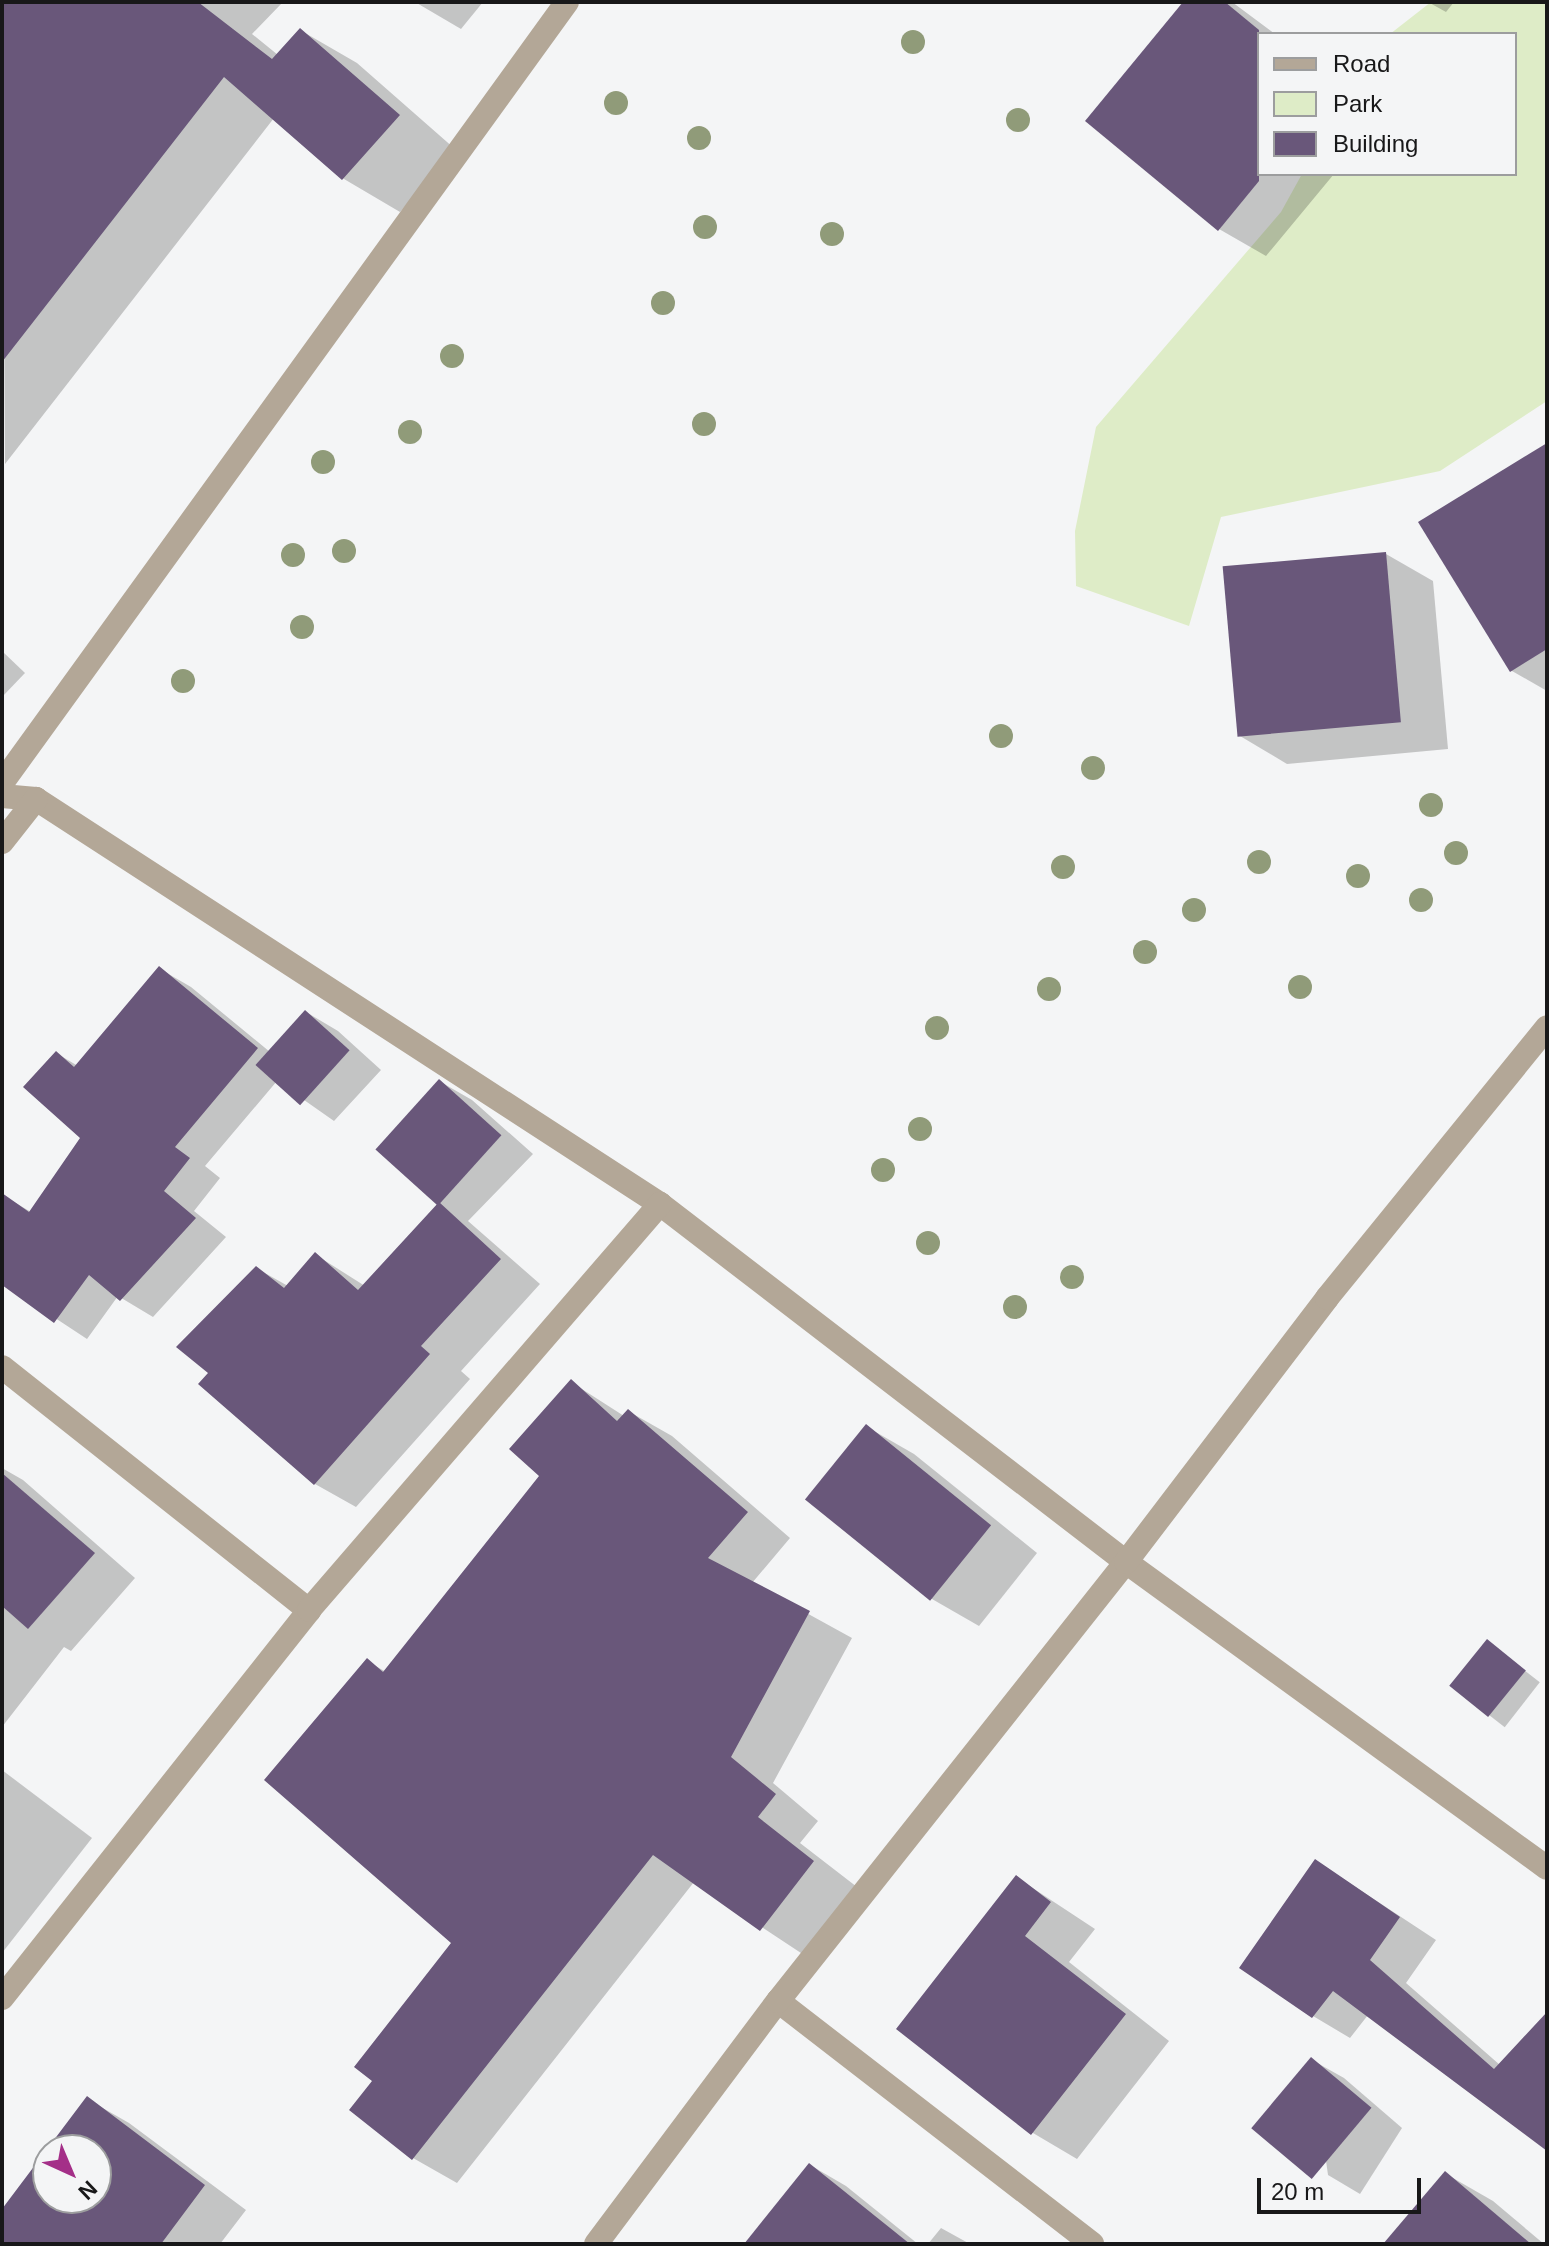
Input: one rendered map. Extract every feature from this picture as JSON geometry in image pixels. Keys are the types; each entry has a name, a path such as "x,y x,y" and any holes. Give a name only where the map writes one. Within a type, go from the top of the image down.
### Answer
{"street":[{"path":"2,783 567,2"},
{"path":"2,796 36,799 660,1204 1126,1562 1547,1868"},
{"path":"2,842 36,799"},
{"path":"596,2244 778,2001 1126,1562 1327,1298 1547,1027"},
{"path":"2,1998 309,1610 660,1204"},
{"path":"2,1367 309,1610"},
{"path":"778,2001 1092,2244"}],"green space":[{"path":"1431,2 1547,2 1547,401 1440,471 1221,517 1189,626 1076,586 1075,531 1096,427 1281,212 1301,176 1517,176 1517,32 1393,32"}],"building":[{"path":"2,2 198,2 272,59 300,28 400,115 342,180 224,77 2,362"},
{"path":"1183,2 1225,2 1259,30 1259,181 1218,231 1085,121"},
{"path":"1547,443 1547,649 1510,672 1418,522"},
{"path":"1386,552 1401,722 1238,737 1223,566"},
{"path":"159,966 258,1048 175,1147 190,1158 164,1191 196,1218 120,1301 89,1275 54,1323 2,1285 2,1193 29,1212 80,1138 23,1087 56,1051 74,1067"},
{"path":"305,1010 350,1050 300,1105 255,1065"},
{"path":"439,1079 501,1135 438,1206 375,1150"},
{"path":"439,1202 501,1259 421,1346 430,1354 314,1485 198,1384 208,1373 176,1347 256,1266 284,1288 315,1252 358,1290"},
{"path":"571,1379 617,1421 628,1409 748,1512 708,1558 810,1611 731,1757 776,1794 758,1817 814,1861 760,1931 653,1855 412,2160 349,2110 372,2081 354,2067 451,1943 264,1780 367,1658 383,1672 539,1476 509,1449"},
{"path":"866,1424 991,1525 930,1601 805,1499"},
{"path":"2,1473 95,1553 28,1629 2,1606"},
{"path":"1487,1639 1526,1670 1488,1717 1449,1686"},
{"path":"1315,1859 1400,1917 1370,1960 1494,2069 1547,2012 1547,2151 1333,1991 1312,2018 1239,1968"},
{"path":"1016,1875 1051,1902 1025,1936 1126,2014 1031,2135 896,2029"},
{"path":"1311,2057 1372,2108 1312,2179 1251,2128"},
{"path":"87,2096 205,2185 161,2244 2,2244 2,2209 32,2169 32,2214 112,2214 112,2134 58,2134"},
{"path":"809,2163 910,2244 744,2244"},
{"path":"1445,2171 1531,2244 1383,2244"}]}
